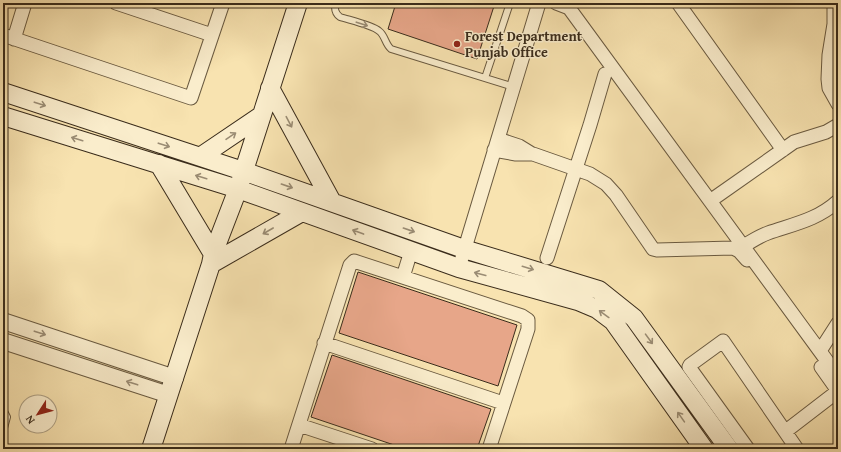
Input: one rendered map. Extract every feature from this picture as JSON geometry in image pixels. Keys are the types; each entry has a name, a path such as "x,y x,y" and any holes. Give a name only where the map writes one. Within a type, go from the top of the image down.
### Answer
{"main road":[{"path":"151,449 212,259 238,189 298,3"},
{"path":"270,88 332,202"},
{"path":"3,92 244,171 464,249 599,290 634,318 729,449"},
{"path":"200,157 262,115"},
{"path":"3,116 238,189 459,268 578,301 597,309 613,321 704,449"},
{"path":"159,164 212,259"},
{"path":"212,259 302,212"}],"street":[{"path":"25,3 8,37 190,98 193,96 223,3"},
{"path":"116,3 151,9 212,35"},
{"path":"459,268 539,3"},
{"path":"556,3 572,5 710,201 838,376"},
{"path":"678,3 783,150"},
{"path":"834,3 834,24 829,55 828,78 829,88 838,104"},
{"path":"546,258 590,125 605,74"},
{"path":"710,201 794,142 826,132 838,125"},
{"path":"496,145 516,154 533,154 575,168 590,174 606,184 616,194 653,249 733,248 739,251 838,391 786,432"},
{"path":"743,246 768,233 816,217 827,211 838,201"},
{"path":"403,277 411,251"},
{"path":"291,449 350,265 354,262 522,316 528,320 528,329 489,449"},
{"path":"3,321 174,378"},
{"path":"820,351 838,323"},
{"path":"3,341 169,395"},
{"path":"748,449 689,367 722,341 798,449"},
{"path":"324,343 504,403"},
{"path":"299,425 372,449"}],"lane":[{"path":"336,3 334,8 335,12 340,17 377,29 382,34 385,43 391,49 514,87"},
{"path":"485,78 510,3"},
{"path":"3,409 7,417 3,432"}],"building":[{"name":"Forest Department Punjab Office","path":"396,3 495,3 477,59 388,29"},
{"path":"358,272 517,325 498,386 339,333"},
{"path":"332,355 491,409 477,449 406,449 311,417"}],"place":[{"name":"Forest Department Punjab Office","path":"457,44"}]}
